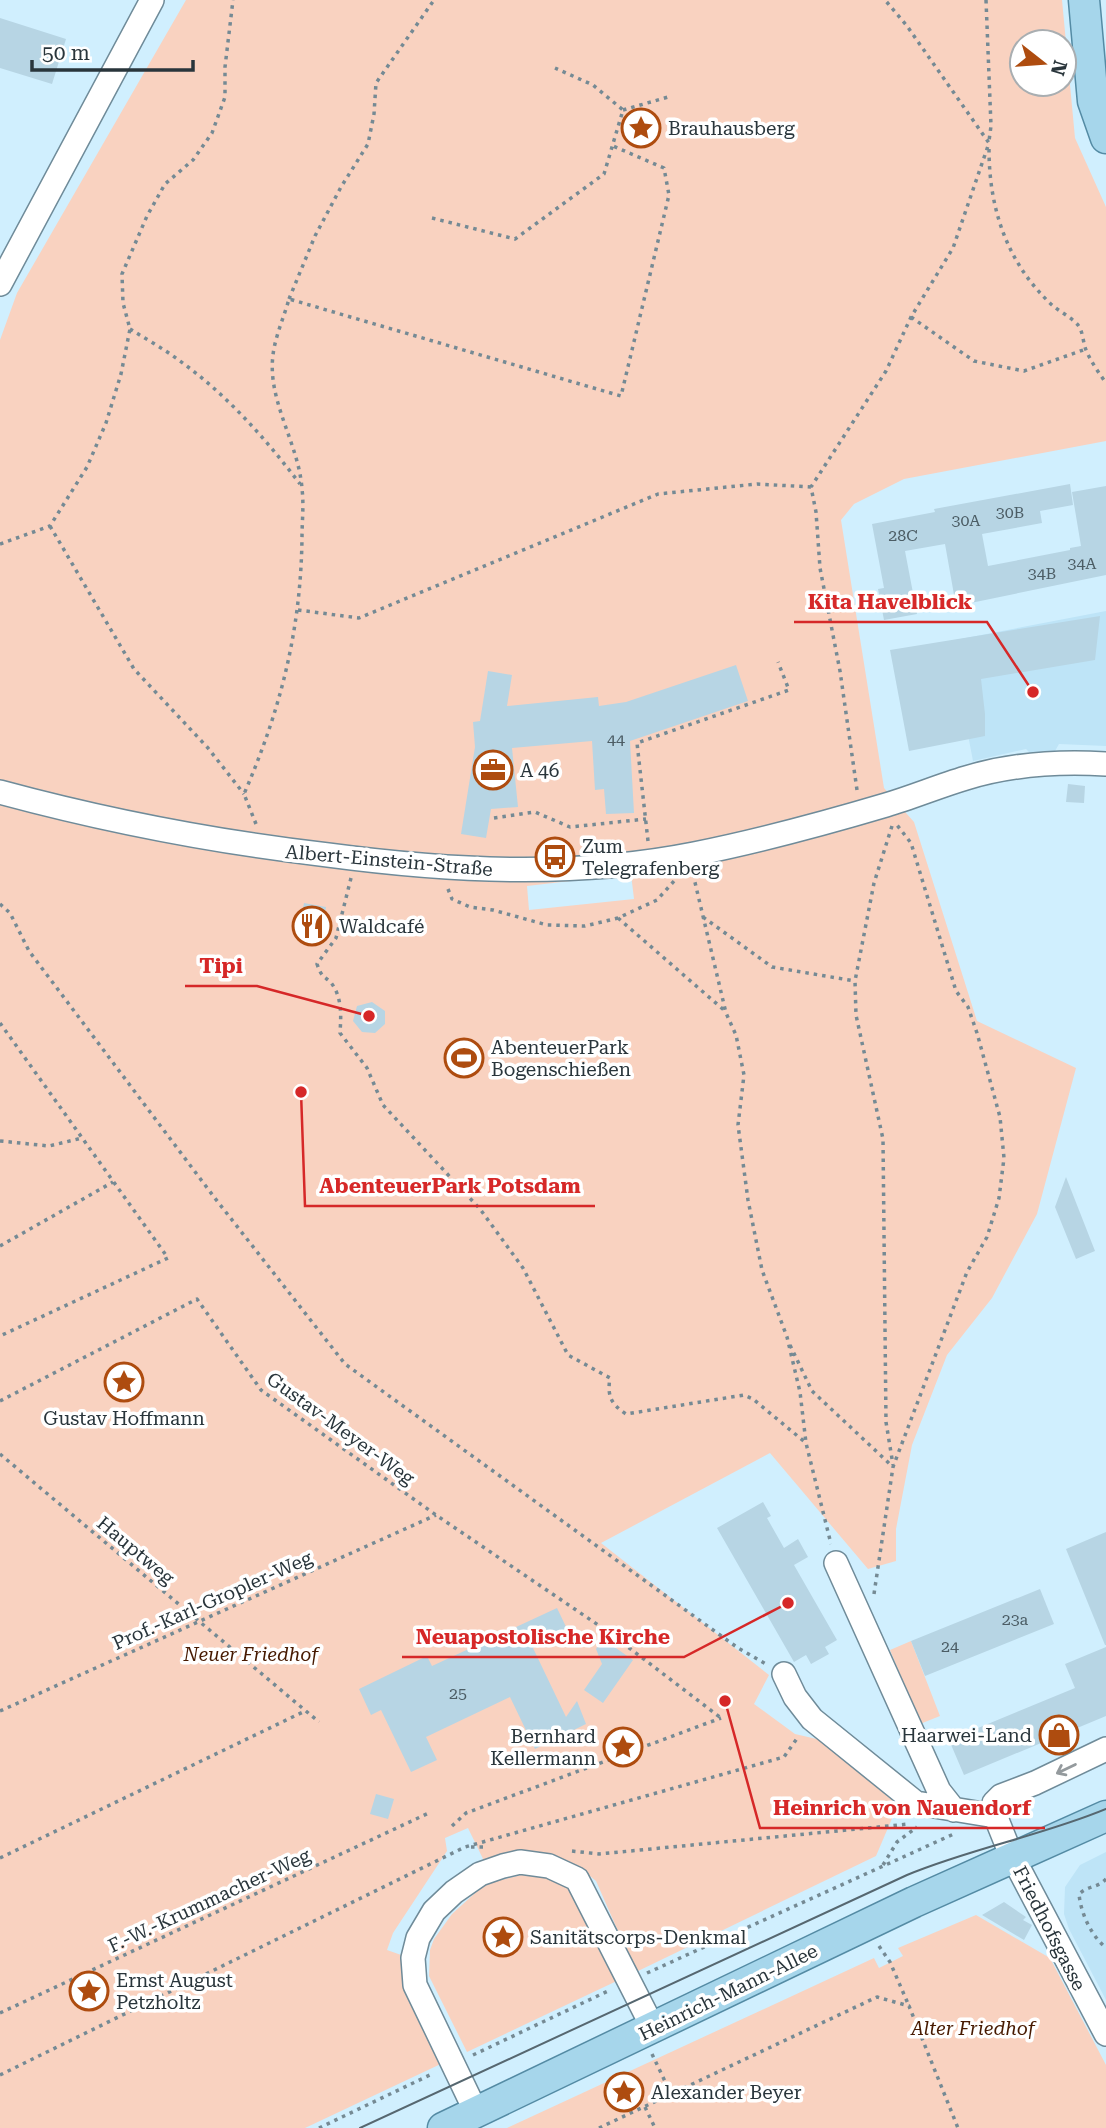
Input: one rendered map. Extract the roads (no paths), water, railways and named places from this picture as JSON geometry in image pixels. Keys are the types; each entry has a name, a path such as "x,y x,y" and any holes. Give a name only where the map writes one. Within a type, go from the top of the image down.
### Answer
{"main road":[{"path":"1084,0 1093,101 1106,138"},
{"name":"Heinrich-Mann-Allee","path":"443,2128 914,1902 1106,1816"}],"street":[{"path":"0,284 152,0"},
{"name":"Albert-Einstein-Straße","path":"0,792 146,826 261,847 460,870 569,869 690,855 755,841 996,770 1059,762 1106,764"},
{"path":"836,1563 939,1791 958,1821"},
{"path":"784,1674 795,1697 812,1718 916,1803 958,1821 995,1816"},
{"path":"1013,1858 995,1816 994,1803 1001,1796 1106,1749"},
{"name":"Friedhofsgasse","path":"1013,1858 1106,2035"},
{"path":"477,2112 413,1976 414,1949 422,1928 454,1892 480,1874 520,1862 549,1866 577,1880 653,2028"}],"tram line":[{"path":"360,2128 907,1875 1106,1809"}],"place":[{"name":"Brauhausberg","path":"641,128"},
{"name":"Kita Havelblick","path":"1033,692"},
{"name":"A 46","path":"493,770"},
{"name":"Zum Telegrafenberg","path":"555,857"},
{"name":"Waldcafé","path":"312,926"},
{"name":"Tipi","path":"369,1016"},
{"name":"AbenteuerPark Bogenschießen","path":"464,1058"},
{"name":"AbenteuerPark Potsdam","path":"301,1092"},
{"name":"Gustav Hoffmann","path":"124,1382"},
{"name":"Neuapostolische Kirche","path":"788,1603"},
{"name":"Heinrich von Nauendorf","path":"725,1701"},
{"name":"Haarwei-Land","path":"1059,1735"},
{"name":"Bernhard Kellermann","path":"623,1747"},
{"name":"Sanitätscorps-Denkmal","path":"503,1937"},
{"name":"Ernst August Petzholtz","path":"89,1991"},
{"name":"Alexander Beyer","path":"624,2092"}],"park label":[{"name":"Neuer Friedhof","path":"251,1654"},
{"name":"Alter Friedhof","path":"973,2028"}]}
